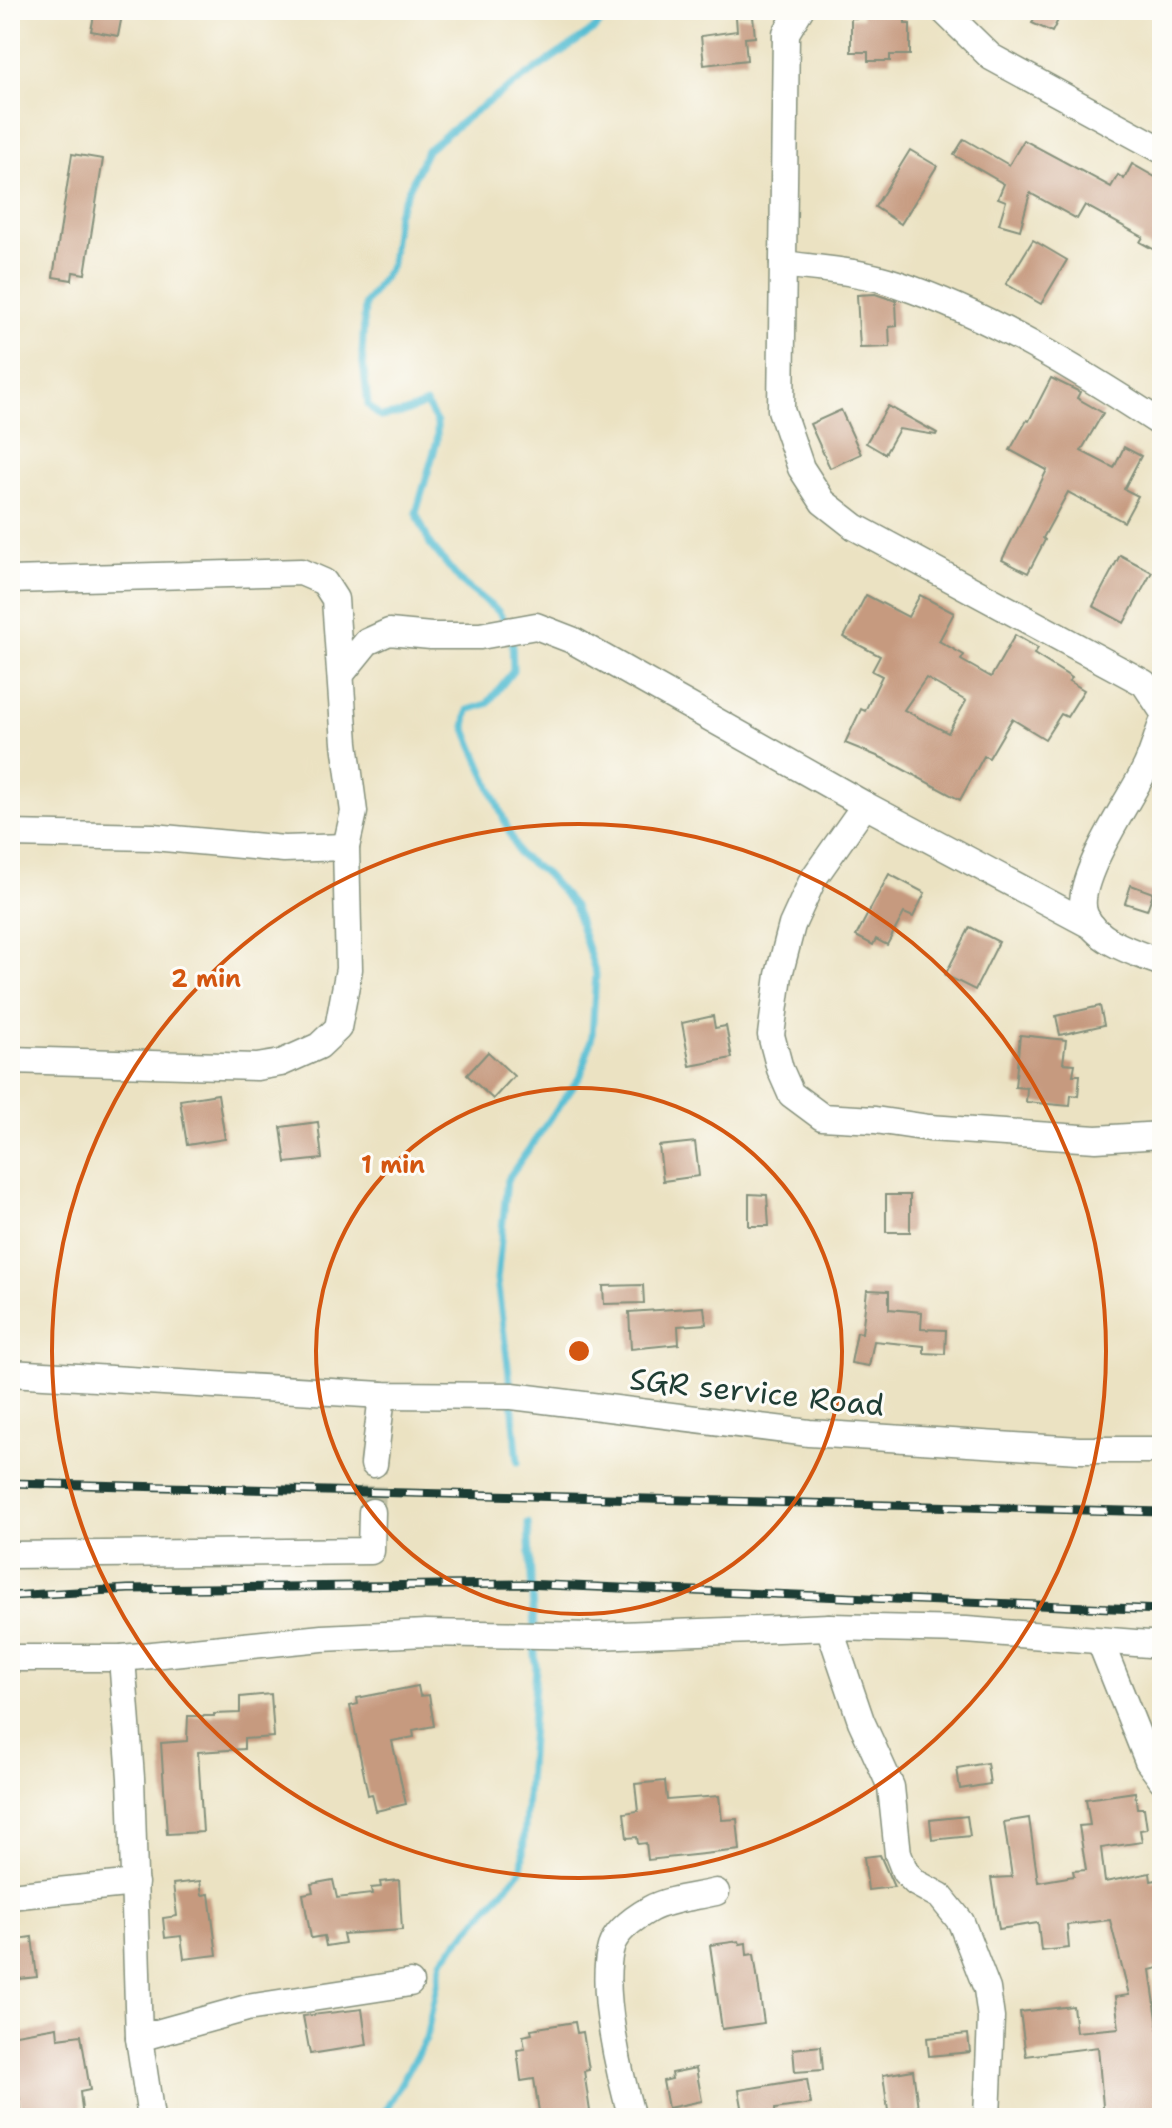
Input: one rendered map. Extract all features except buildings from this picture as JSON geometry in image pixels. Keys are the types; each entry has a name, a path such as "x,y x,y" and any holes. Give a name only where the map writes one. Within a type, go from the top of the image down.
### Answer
{"street":[{"path":"800,10 786,33 781,410 801,468 823,502 855,527 1144,683 1162,710"},
{"path":"943,10 991,57 1162,150"},
{"path":"783,264 896,283 972,315 1057,359 1162,424"},
{"path":"10,580 301,572 324,582 335,599 345,743 354,812 346,847 349,969 338,1028 319,1046 281,1063 257,1067 10,1060"},
{"path":"341,674 367,642 389,632 480,636 536,626 572,640 865,805 1092,926 1119,946 1162,963"},
{"path":"1092,926 1084,914 1084,892 1090,870 1147,764 1162,724"},
{"path":"865,805 813,879 792,925 785,950 771,1035 791,1094 822,1117 875,1120 929,1128 1096,1139 1162,1135"},
{"path":"10,834 153,837 284,849 346,847"},
{"name":"SGR service Road","path":"10,1373 382,1395 512,1396 809,1433 1079,1450 1162,1450"},
{"path":"374,1464 382,1395"},
{"path":"10,1555 371,1551 372,1512"},
{"path":"829,1627 861,1721 891,1787 898,1854 905,1872 916,1883 940,1896 961,1922 987,1989 991,2018 987,2118"},
{"path":"10,1658 122,1658 322,1638 426,1633 594,1636 829,1627 966,1630 1162,1645"},
{"path":"1100,1641 1148,1761 1162,1780"},
{"path":"122,1658 131,1778 139,2038 151,2118"},
{"path":"10,1896 135,1883"},
{"path":"632,2118 619,2070 608,1990 611,1946 629,1923 653,1907 716,1892"},
{"path":"139,2038 247,2008 410,1983"}],"waterway":[{"path":"511,1389 497,1280 507,1180 581,1075 592,1036 596,974 574,906 546,874 519,855 465,727 468,710 487,704 513,671 512,637 499,612 461,582 430,544 416,513 437,441 437,423 426,404 403,413 380,417 368,405 362,354 365,304 391,266 397,214 427,150 474,112 596,28 611,10"},
{"path":"512,1401 518,1462"},
{"path":"528,1523 534,1629"},
{"path":"381,2118 426,2039 442,1960 522,1869 536,1667 534,1641"}],"tunnel":[{"path":"372,1512 374,1464"}],"railway":[{"path":"10,1483 1162,1512"},
{"path":"10,1596 128,1589 523,1584 1162,1610"}]}
